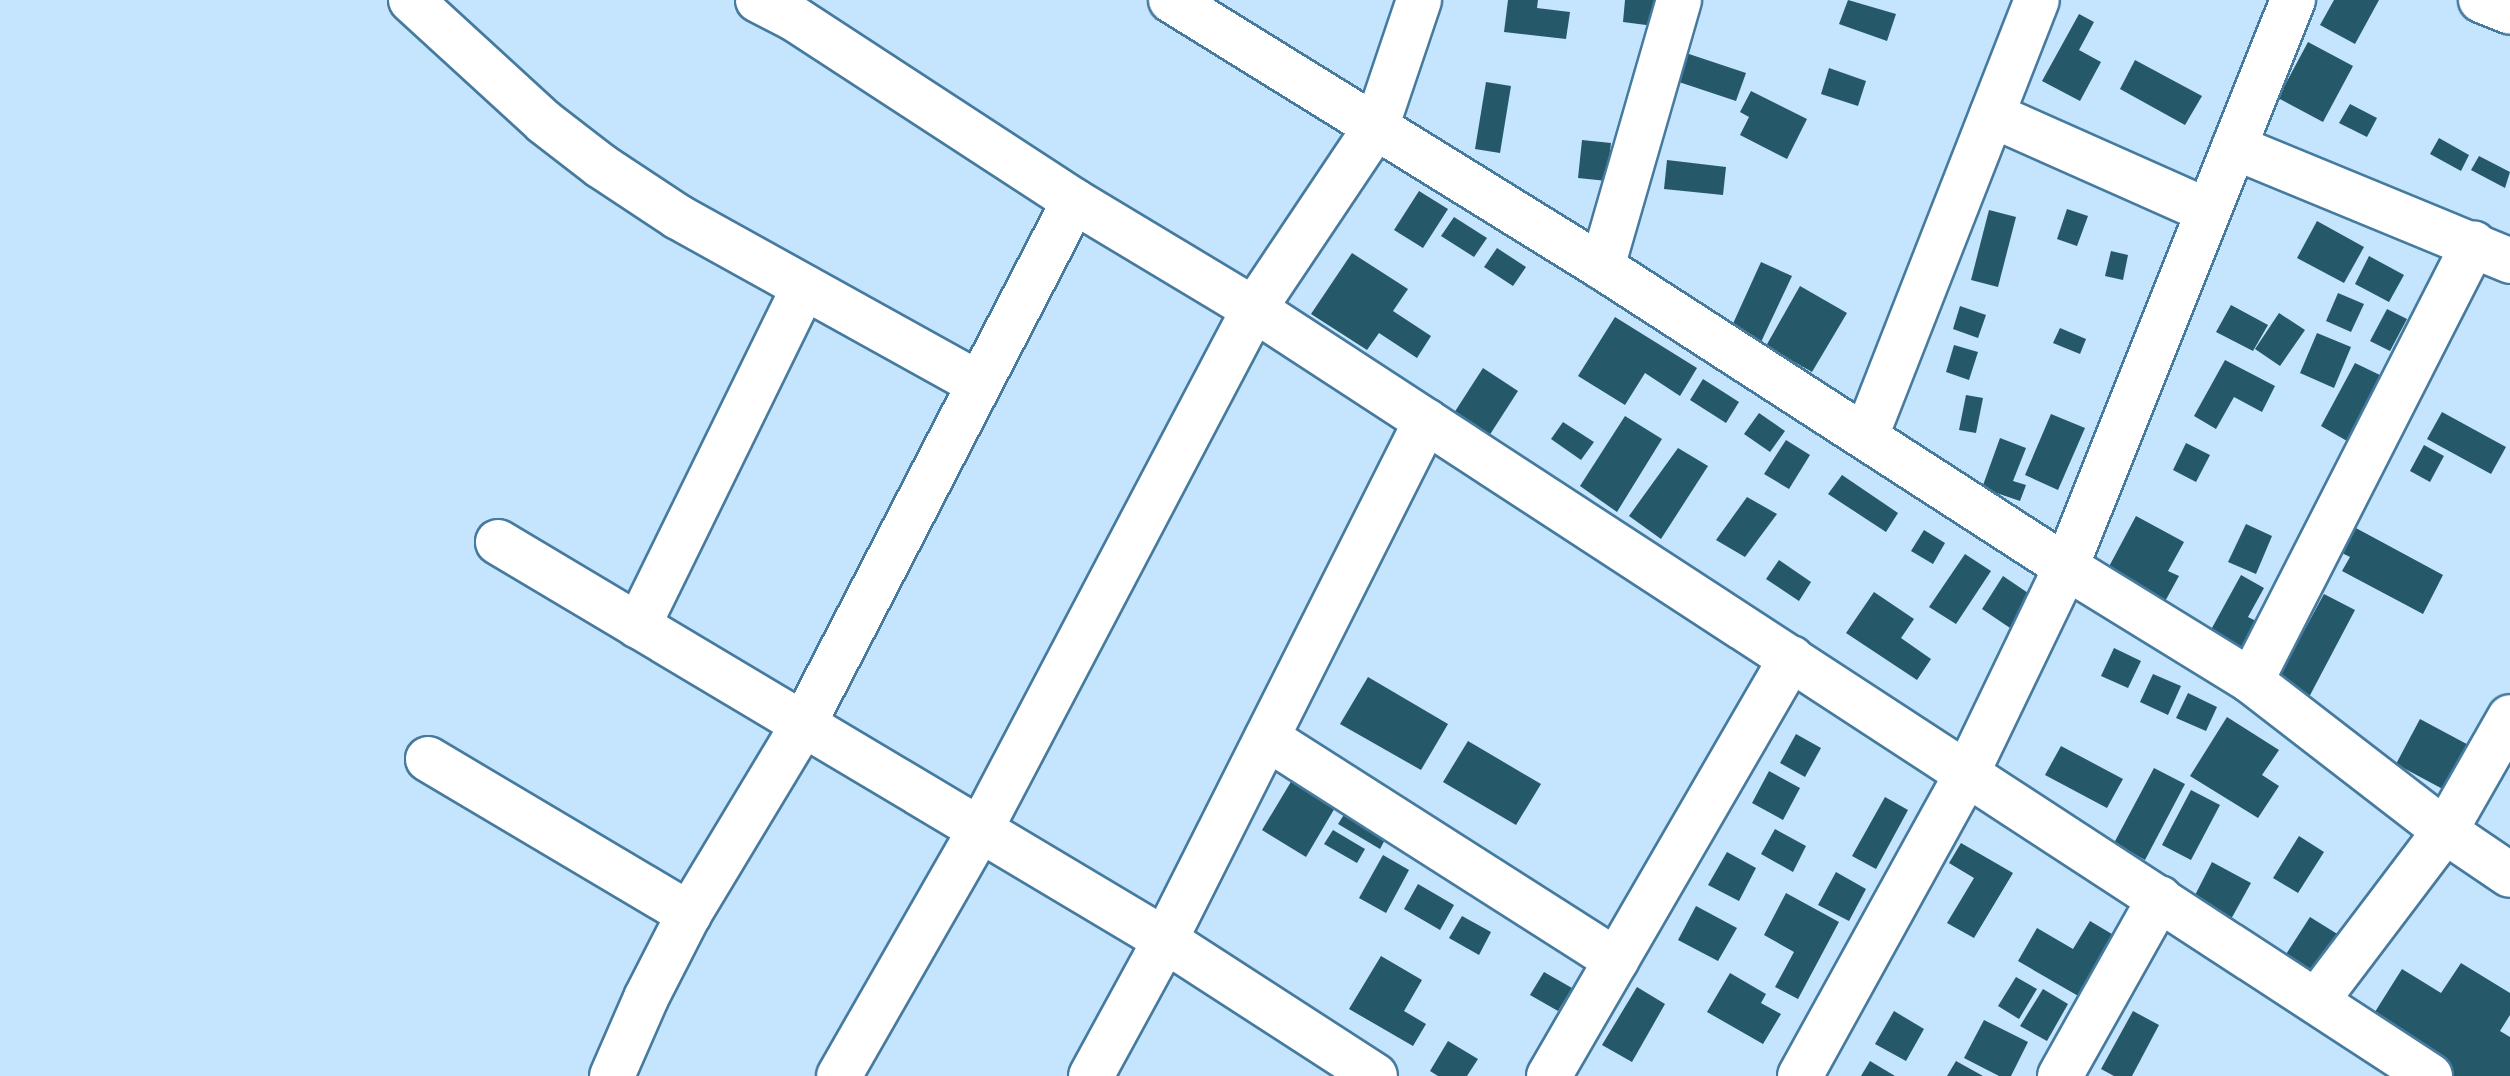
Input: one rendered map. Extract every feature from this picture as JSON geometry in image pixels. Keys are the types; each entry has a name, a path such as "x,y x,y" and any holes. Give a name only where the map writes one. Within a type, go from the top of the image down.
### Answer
{"street":[{"path":"411,0 544,122 601,166 678,217 979,384"},
{"path":"758,0 795,19 1074,201 1254,309 2317,1000 2427,1075"},
{"path":"1171,0 1235,42 1377,125 2066,567 2251,681 2445,831 2510,875"},
{"path":"839,1076 980,830 1254,309 1377,125 1419,0"},
{"path":"1602,267 1679,0"},
{"path":"1866,436 2037,0"},
{"path":"1800,1076 1967,773 2066,567 2293,0"},
{"path":"2481,0 2510,12"},
{"path":"1992,115 2208,211"},
{"path":"2234,147 2492,253 2251,681"},
{"path":"612,1076 646,998 689,914 803,725 1074,201"},
{"path":"638,626 804,287"},
{"path":"1091,1076 1165,940 1426,421"},
{"path":"498,542 1165,940 1375,1076"},
{"path":"1549,1076 1791,658"},
{"path":"2317,1000 2445,831 2510,717"},
{"path":"1267,738 1616,960"},
{"path":"428,759 689,914"},
{"path":"2060,1076 2160,898"}],"building":[{"path":"1508,0 1538,0 1537,8 1570,12 1566,39 1504,32"},
{"path":"1625,0 1658,0 1654,26 1623,22"},
{"path":"1848,0 1896,14 1887,41 1839,24"},
{"path":"2334,0 2379,0 2355,44 2320,25"},
{"path":"2079,14 2094,22 2079,50 2101,62 2080,101 2042,81"},
{"path":"2308,42 2353,66 2323,122 2278,98"},
{"path":"1686,53 1746,73 1736,101 1676,81"},
{"path":"2135,60 2202,96 2185,125 2120,89"},
{"path":"1829,68 1866,81 1858,106 1821,94"},
{"path":"1486,82 1511,86 1500,153 1475,149"},
{"path":"1751,91 1807,119 1787,159 1740,135 1749,117 1740,112"},
{"path":"2350,104 2377,118 2367,137 2339,123"},
{"path":"2439,138 2469,155 2461,171 2430,154"},
{"path":"1582,140 1611,143 1609,160 1615,160 1607,181 1578,178"},
{"path":"2479,156 2510,172 2505,188 2471,170"},
{"path":"1667,160 1726,167 1723,195 1664,189"},
{"path":"1419,191 1448,209 1423,248 1394,230"},
{"path":"2067,209 2088,216 2077,246 2057,239"},
{"path":"1989,210 2016,217 1998,287 1971,280"},
{"path":"1454,217 1487,238 1474,257 1441,236"},
{"path":"2317,221 2364,247 2344,283 2297,258"},
{"path":"1497,248 1526,267 1513,286 1484,267"},
{"path":"2111,251 2128,255 2123,280 2105,276"},
{"path":"1352,253 1408,289 1393,311 1431,336 1417,358 1379,333 1367,350 1311,314"},
{"path":"2369,256 2404,275 2389,302 2355,284"},
{"path":"1761,262 1792,276 1761,342 1731,328"},
{"path":"1800,286 1847,313 1812,372 1766,346"},
{"path":"2338,293 2364,304 2351,332 2326,321"},
{"path":"2231,305 2268,325 2253,351 2216,332"},
{"path":"1960,306 1986,315 1978,338 1953,329"},
{"path":"2387,309 2407,319 2390,351 2370,341"},
{"path":"2279,313 2305,330 2280,366 2255,349"},
{"path":"1615,317 1697,368 1680,396 1645,373 1625,405 1578,376"},
{"path":"2060,328 2086,339 2080,354 2053,343"},
{"path":"2317,333 2351,347 2334,388 2300,373"},
{"path":"1954,345 1978,352 1969,380 1946,372"},
{"path":"2225,360 2275,386 2262,412 2234,397 2216,429 2194,416"},
{"path":"2355,363 2382,376 2347,441 2321,426"},
{"path":"1483,368 1518,391 1489,436 1454,413"},
{"path":"1703,379 1739,402 1726,423 1690,400"},
{"path":"1966,395 1983,398 1976,433 1959,430"},
{"path":"2442,412 2506,447 2491,474 2427,439"},
{"path":"1759,413 1785,431 1770,452 1744,434"},
{"path":"2051,414 2085,428 2058,490 2025,475"},
{"path":"1625,416 1662,439 1617,512 1580,486"},
{"path":"1563,422 1594,442 1581,460 1551,439"},
{"path":"2000,438 2026,448 2013,481 2026,485 2020,501 1982,488"},
{"path":"1786,440 1810,455 1789,489 1764,474"},
{"path":"2186,443 2210,455 2196,482 2173,470"},
{"path":"2424,445 2444,456 2430,482 2410,471"},
{"path":"1678,448 1708,466 1661,539 1629,516"},
{"path":"1842,475 1898,513 1886,532 1828,494"},
{"path":"1747,497 1777,514 1745,557 1716,540"},
{"path":"2136,516 2184,542 2168,571 2179,576 2163,605 2105,574"},
{"path":"2246,524 2272,536 2256,574 2228,562"},
{"path":"2354,527 2443,575 2423,614 2342,571 2350,557 2340,552"},
{"path":"1924,530 1945,543 1933,564 1911,551"},
{"path":"1965,554 1991,571 1956,624 1929,607"},
{"path":"1779,560 1811,582 1799,601 1766,579"},
{"path":"2241,575 2264,588 2248,617 2256,621 2238,653 2207,637"},
{"path":"2003,576 2034,597 2013,630 1982,609"},
{"path":"1874,592 1914,619 1901,638 1931,659 1917,680 1846,633"},
{"path":"2324,594 2355,610 2308,699 2276,682"},
{"path":"2114,648 2141,661 2128,688 2101,676"},
{"path":"2153,674 2181,686 2168,715 2140,702"},
{"path":"1368,677 1448,724 1421,770 1340,724"},
{"path":"2188,693 2217,707 2206,731 2176,718"},
{"path":"2227,717 2279,750 2262,775 2279,786 2258,818 2190,776"},
{"path":"2420,719 2476,749 2452,794 2396,764"},
{"path":"1796,734 1821,748 1805,777 1780,763"},
{"path":"1468,741 1541,784 1516,825 1443,782"},
{"path":"2061,746 2123,779 2107,808 2045,775"},
{"path":"2154,768 2185,784 2145,860 2114,843"},
{"path":"1769,771 1800,788 1783,820 1752,803"},
{"path":"1295,775 1339,801 1306,857 1262,830"},
{"path":"2191,790 2220,805 2191,860 2162,845"},
{"path":"1885,797 1908,810 1876,869 1852,856"},
{"path":"1347,810 1388,834 1380,849 1338,824"},
{"path":"1775,829 1806,846 1793,872 1761,854"},
{"path":"1333,830 1365,849 1357,863 1324,844"},
{"path":"2299,836 2324,852 2298,893 2273,878"},
{"path":"1961,843 2013,873 1974,938 1947,923 1974,878 1949,863"},
{"path":"1727,852 1756,868 1739,901 1708,885"},
{"path":"1383,855 1409,870 1386,913 1359,898"},
{"path":"2212,862 2251,883 2230,921 2192,901"},
{"path":"1836,872 1866,889 1849,921 1818,905"},
{"path":"1418,884 1454,905 1440,930 1404,909"},
{"path":"1786,893 1839,922 1798,999 1775,987 1794,952 1764,935"},
{"path":"1696,906 1737,928 1718,961 1678,940"},
{"path":"1462,916 1491,932 1479,955 1449,938"},
{"path":"2310,917 2347,940 2320,981 2283,959"},
{"path":"2090,921 2117,937 2080,997 2018,961 2037,928 2073,949"},
{"path":"1381,956 1422,980 1404,1011 1426,1024 1413,1046 1349,1009"},
{"path":"2461,963 2510,993 2510,1015 2500,1031 2510,1037 2510,1076 2453,1076 2368,1023 2402,969 2441,993"},
{"path":"1544,972 1572,988 1558,1011 1530,995"},
{"path":"1730,973 1766,994 1761,1003 1781,1014 1763,1044 1707,1012"},
{"path":"2016,977 2037,989 2019,1019 1998,1006"},
{"path":"1637,987 1665,1004 1632,1062 1602,1045"},
{"path":"2043,989 2068,1004 2047,1041 2020,1026"},
{"path":"1894,1011 1924,1029 1906,1061 1875,1044"},
{"path":"2133,1011 2159,1025 2132,1076 2114,1076 2101,1069"},
{"path":"1984,1020 2028,1042 2011,1076 1999,1076 1964,1058"},
{"path":"1448,1041 1478,1059 1467,1076 1438,1076 1430,1071"},
{"path":"1870,1061 1895,1076 1861,1076"},
{"path":"1956,1061 1983,1076 1947,1076"}]}
